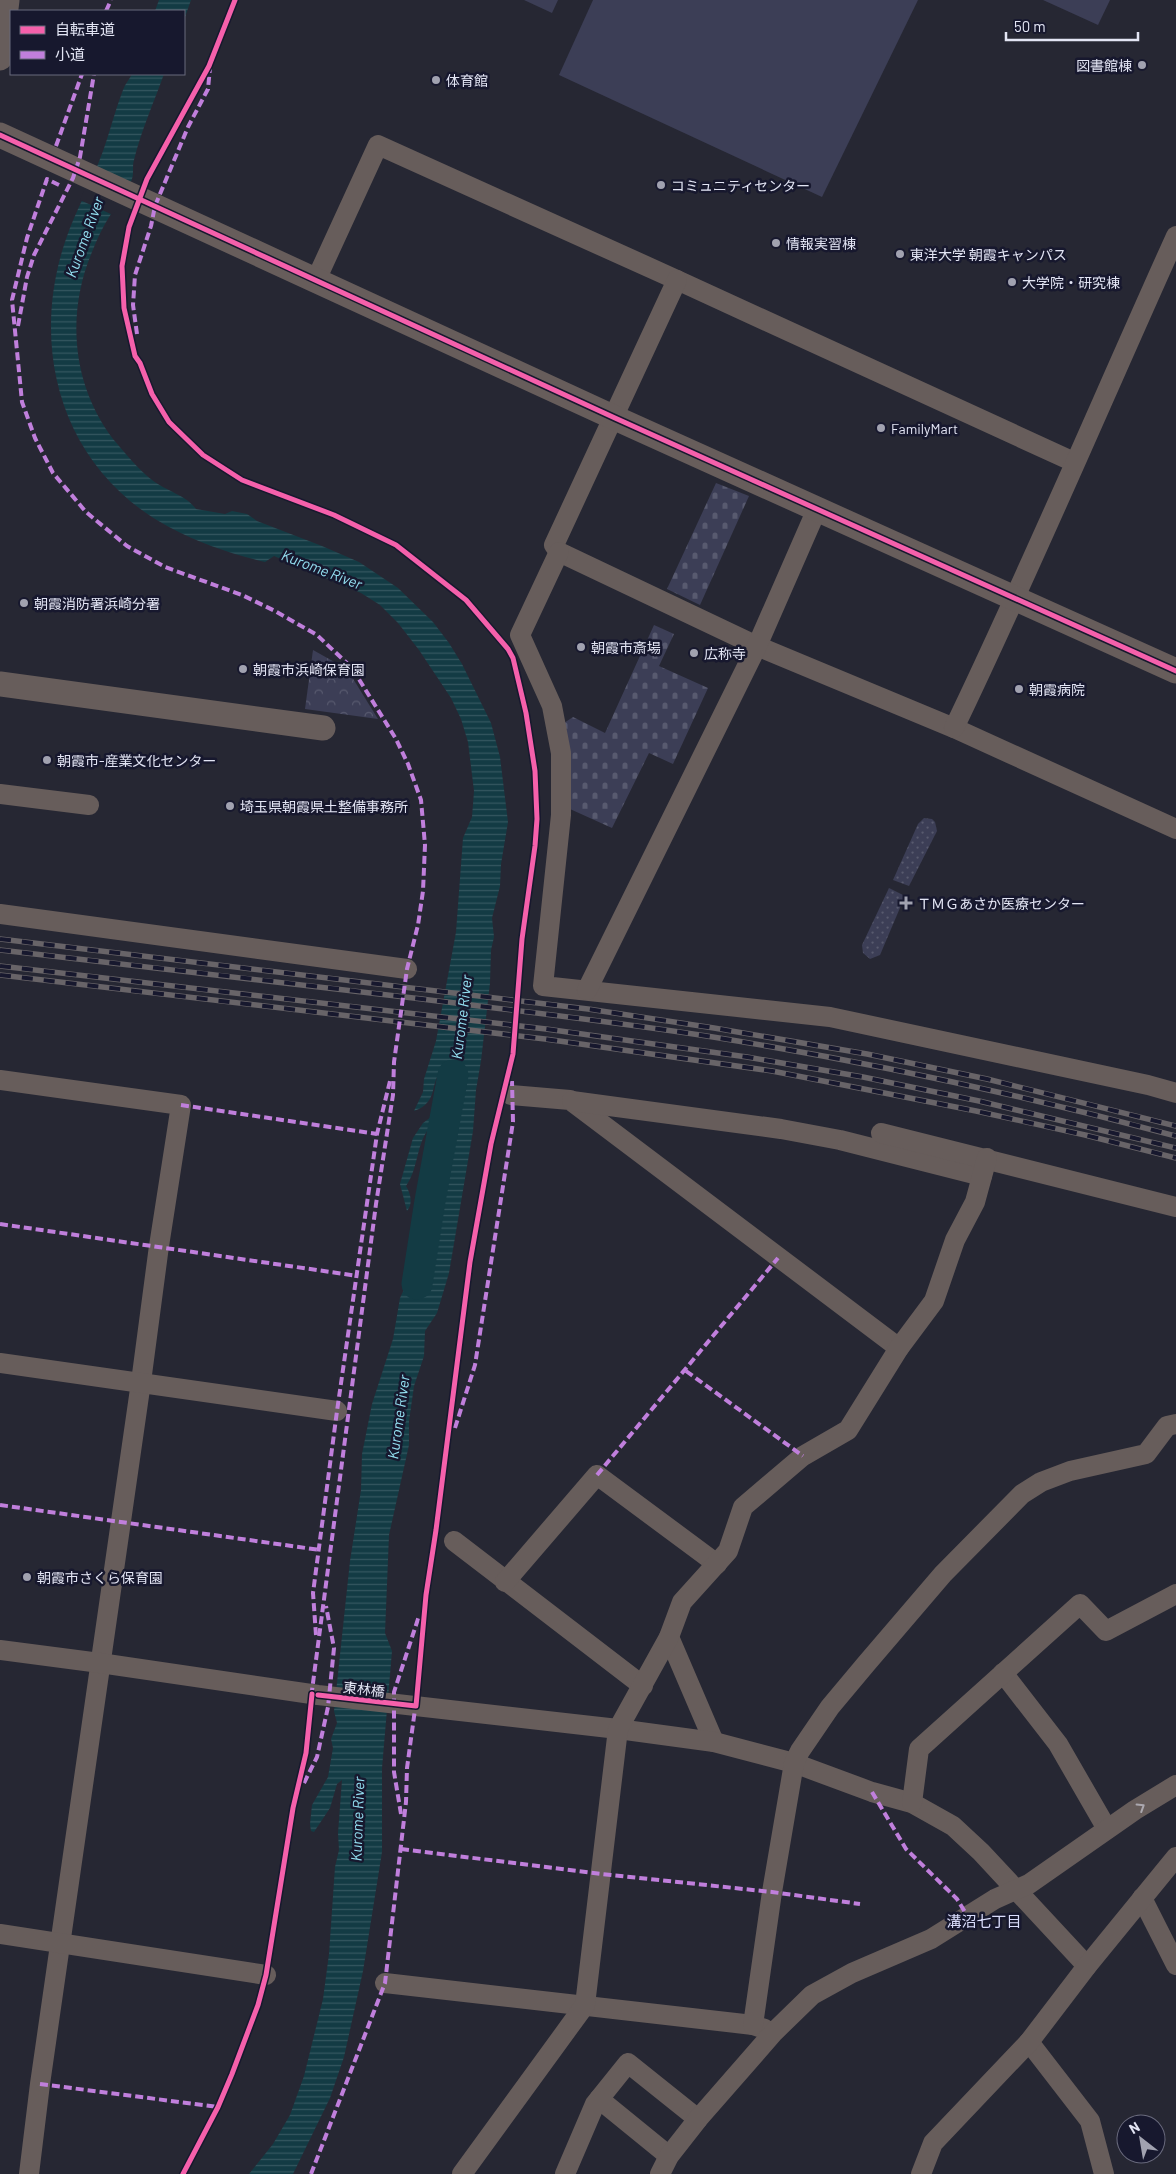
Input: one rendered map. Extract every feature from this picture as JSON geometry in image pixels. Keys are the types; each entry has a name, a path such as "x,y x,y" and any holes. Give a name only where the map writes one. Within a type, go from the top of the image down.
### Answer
{"street":[{"path":"0,58 7,0"},
{"path":"0,135 615,418 1176,671"},
{"path":"316,280 378,145 1074,462"},
{"path":"954,728 1016,599 1074,462 1176,236"},
{"path":"677,280 615,418 554,545 559,552 757,646 954,728 1176,829"},
{"path":"587,990 757,646 817,509"},
{"path":"559,552 520,635 552,706 561,753 561,816 543,986 830,1016 1176,1093"},
{"path":"0,684 323,728"},
{"path":"0,794 90,805"},
{"path":"0,914 407,969"},
{"path":"0,1080 181,1105 159,1246 60,1942 29,2174"},
{"path":"511,1095 570,1100 781,1128 984,1167 1176,1207"},
{"path":"570,1100 899,1348"},
{"path":"881,1133 984,1167"},
{"path":"462,2174 585,2005 618,1729 669,1637 682,1602 728,1551 743,1507 803,1456 848,1430 899,1348 934,1301 955,1240 975,1202 984,1167"},
{"path":"0,1363 337,1411"},
{"path":"753,2025 772,1892 794,1763 830,1707 943,1574 1022,1494 1041,1482 1070,1470 1146,1454 1167,1426 1176,1424"},
{"path":"505,1582 597,1475 717,1564"},
{"path":"454,1542 643,1686"},
{"path":"912,1803 919,1749 1080,1604 1106,1631 1176,1594"},
{"path":"669,1637 714,1742"},
{"name":"東林橋","path":"0,1650 318,1695 618,1729 714,1742 794,1763 872,1792 912,1803 936,1815 967,1838 1087,1966"},
{"path":"1003,1672 1058,1744 1107,1829"},
{"path":"660,2174 669,2156 698,2119 774,2032 812,1996 852,1973 931,1939 995,1899 1029,1884 1107,1829 1176,1785"},
{"path":"921,2174 933,2143 1029,2042 1087,1966 1176,1857"},
{"path":"1142,1898 1176,1965"},
{"path":"0,1934 266,1975"},
{"path":"385,1983 753,2025 774,2032"},
{"path":"1029,2042 1090,2121 1104,2174"},
{"path":"565,2174 595,2104 628,2063 698,2119"},
{"path":"600,2099 669,2156"}],"green space":[{"path":"524,0 558,0 552,13"},
{"path":"593,0 918,0 822,197 559,75"},
{"path":"1043,0 1110,0 1098,25"},
{"path":"716,483 749,496 700,605 667,589"},
{"path":"654,625 674,634 659,666 708,688 673,764 649,753 612,828 570,809 564,723 573,717 605,733"},
{"path":"313,650 347,669 378,719 305,709"},
{"path":"924,818 932,819 935,822 937,831 909,886 893,880 918,824"},
{"path":"889,888 905,896 880,955 870,959 863,953 862,945"}],"water":[{"path":"159,0 191,0 185,17 185,10 155,10"},
{"path":"131,75 164,75 133,162 132,179 105,223 96,242 84,276 79,300 76,324 81,372 99,418 113,439 142,471 158,484 187,500 196,509 225,514 232,511 247,514 257,521 359,562 398,588 433,622 462,664 491,723 500,757 508,822 501,864 500,886 492,918 494,937 491,950 490,983 476,1090 473,1131 449,1273 437,1313 425,1331 424,1356 414,1386 409,1421 409,1445 389,1535 385,1633 392,1651 382,1768 382,1852 363,1971 344,2057 330,2098 293,2174 249,2174 273,2144 290,2115 304,2076 323,1999 329,1954 335,1867 339,1850 338,1833 342,1780 337,1784 330,1808 314,1832 311,1831 310,1824 312,1805 328,1777 333,1748 331,1739 337,1723 334,1711 350,1561 361,1490 362,1454 372,1404 393,1339 400,1298 410,1276 414,1246 416,1242 427,1241 434,1237 436,1227 435,1213 444,1174 448,1119 446,1117 434,1136 427,1131 423,1138 413,1173 406,1186 411,1199 407,1211 400,1184 413,1138 423,1123 435,1114 441,1103 440,1092 447,1080 443,1069 436,1080 431,1097 427,1103 414,1111 423,1092 424,1079 436,1041 456,932 463,838 472,817 474,791 468,742 461,719 451,698 419,650 398,623 380,605 361,593 274,556 265,562 252,559 204,543 169,527 132,503 102,473 79,440 63,403 54,363 51,322 55,281 66,239 100,159 124,88"}],"pier":[{"path":"95,165 124,198 113,215 80,200"}],"waterway":[{"name":"Kurome River","path":"417,1284 453,1075"}],"railway":[{"path":"0,939 588,1009 714,1028 867,1054 987,1079 1176,1126"},
{"path":"0,950 531,1012 713,1037 830,1057 946,1080 1176,1136"},
{"path":"0,966 546,1029 747,1057 863,1077 979,1101 1176,1148"},
{"path":"0,975 545,1039 772,1071 976,1111 1085,1135 1176,1158"}],"marked path":[{"path":"106,10 111,0"},
{"path":"137,334 133,305 135,275 151,226 155,206 188,127 208,89 210,68"},
{"path":"56,146 82,75"},
{"path":"18,326 27,277 34,255 73,178 80,157 94,75"},
{"path":"59,185 47,179 27,238 12,300 22,402 35,438 53,473 86,512 127,546 165,567 242,595 317,635 352,668 396,739 408,764 421,800 425,845 423,891 418,925 407,969 394,1062 393,1095 376,1204 311,1698"},
{"path":"316,1635 313,1593 337,1411 377,1134 390,1081"},
{"path":"455,1428 475,1365 513,1122 512,1081"},
{"path":"181,1105 377,1134"},
{"path":"0,1224 358,1276"},
{"path":"597,1475 778,1258"},
{"path":"686,1371 803,1456"},
{"path":"0,1505 320,1550"},
{"path":"304,1783 317,1757 328,1707 334,1648 326,1606"},
{"path":"401,1814 394,1772 394,1692 419,1616"},
{"path":"311,2174 385,1983 406,1802 407,1768 416,1702"},
{"path":"872,1792 906,1849 957,1899 968,1917"},
{"path":"401,1849 860,1904"},
{"path":"40,2084 218,2107"}],"cycle path":[{"path":"235,0 209,66 147,179 129,227 122,266 124,308 135,356 140,363 152,394 169,422 203,455 242,480 334,515 396,545 466,600 508,649 513,658 526,713 535,771 537,819 535,846 522,939 513,1054 491,1144 470,1262 426,1595 416,1706 318,1695"},
{"path":"0,135 615,418 1176,671"},
{"path":"183,2174 218,2107 258,2005 266,1975 293,1808 306,1753 312,1694"}],"place":[{"name":"図書館棟","path":"1142,65"},
{"name":"体育館","path":"436,80"},
{"name":"コミュニティセンター","path":"661,185"},
{"name":"情報実習棟","path":"776,243"},
{"name":"東洋大学 朝霞キャンパス","path":"900,254"},
{"name":"大学院・研究棟","path":"1012,282"},
{"name":"FamilyMart","path":"881,428"},
{"name":"朝霞消防署浜崎分署","path":"24,603"},
{"name":"朝霞市斎場","path":"581,647"},
{"name":"広称寺","path":"694,653"},
{"name":"朝霞市浜崎保育園","path":"243,669"},
{"name":"朝霞病院","path":"1019,689"},
{"name":"朝霞市-産業文化センター","path":"47,760"},
{"name":"埼玉県朝霞県土整備事務所","path":"230,806"},
{"name":"ＴＭＧあさか医療センター","path":"906,903"},
{"name":"朝霞市さくら保育園","path":"27,1577"}],"district":[{"name":"溝沼七丁目","path":"984,1921"}]}
